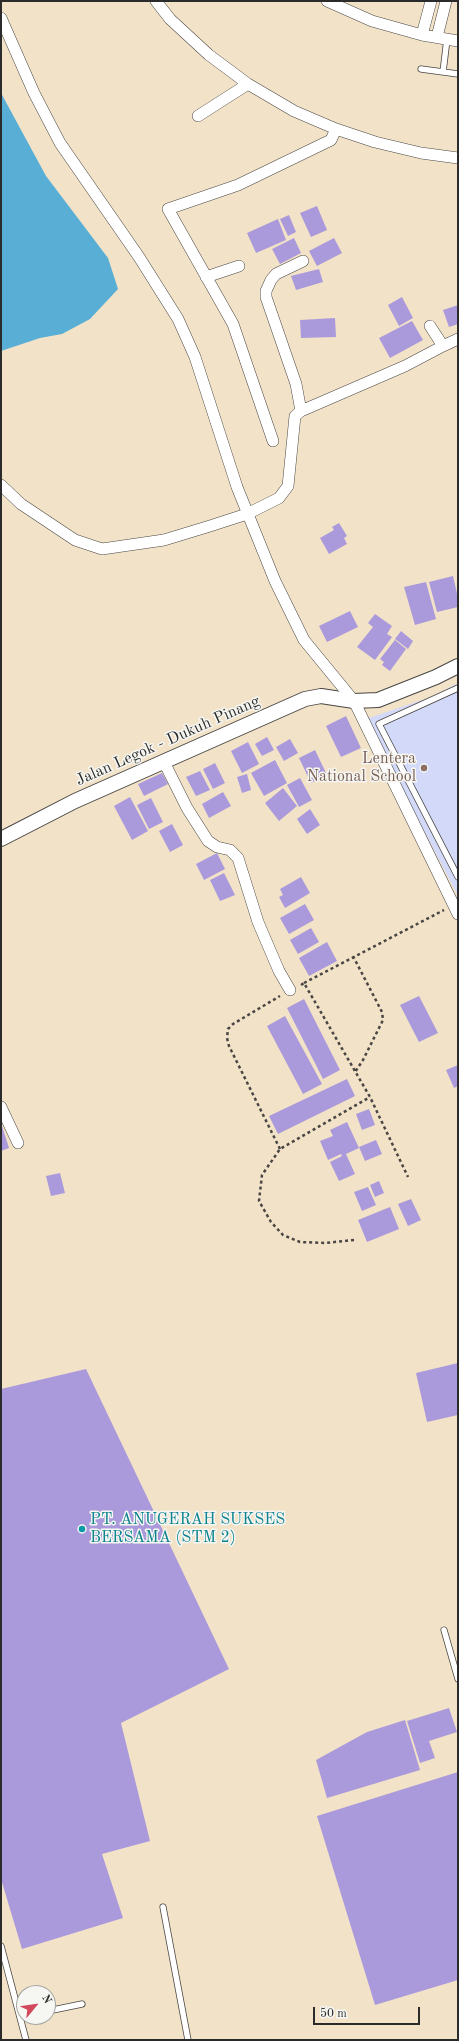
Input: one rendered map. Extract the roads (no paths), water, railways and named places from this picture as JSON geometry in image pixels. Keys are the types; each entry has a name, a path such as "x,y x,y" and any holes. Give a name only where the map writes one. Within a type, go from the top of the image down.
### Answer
{"street":[{"path":"156,1 170,19 209,55 248,84 294,111 336,129 375,142 421,153 458,158"},
{"path":"327,1 372,21 447,39 446,1"},
{"path":"422,34 431,1"},
{"path":"1,18 34,93 60,143 139,257 178,320 195,357 237,487 275,581 304,640 354,701 456,909"},
{"path":"198,116 248,84"},
{"path":"273,441 232,324 168,209 238,185 331,140 336,129"},
{"path":"301,411 296,384 266,297 269,286 276,274 303,261"},
{"path":"206,277 239,266"},
{"path":"430,326 443,346"},
{"path":"1,484 21,504 75,540 102,549 164,540 247,514 280,498 288,486 295,416 301,411 405,366 458,339"},
{"name":"Jalan Legok - Dukuh Pinang","path":"1,839 75,801 305,699 321,696 354,701 378,700 392,696 458,666"},
{"path":"164,762 188,808 208,841 217,847 230,850 238,858 258,922 279,971 290,990"},
{"path":"1,1107 18,1142"}],"lane":[{"path":"443,72 447,39"},
{"path":"421,69 458,74"},
{"path":"458,688 379,724 458,878"},
{"path":"444,1630 458,1680"},
{"path":"163,1907 188,2040"},
{"path":"1,1946 16,1996"},
{"path":"56,2009 82,2004"},
{"path":"24,2025 26,2040"}],"water":[{"path":"1,93 46,176 108,258 118,289 90,319 62,334 40,338 1,351"}],"place":[{"name":"Lentera National School","path":"424,768"},
{"name":"PT. ANUGERAH SUKSES BERSAMA (STM 2)","path":"82,1529"}]}
